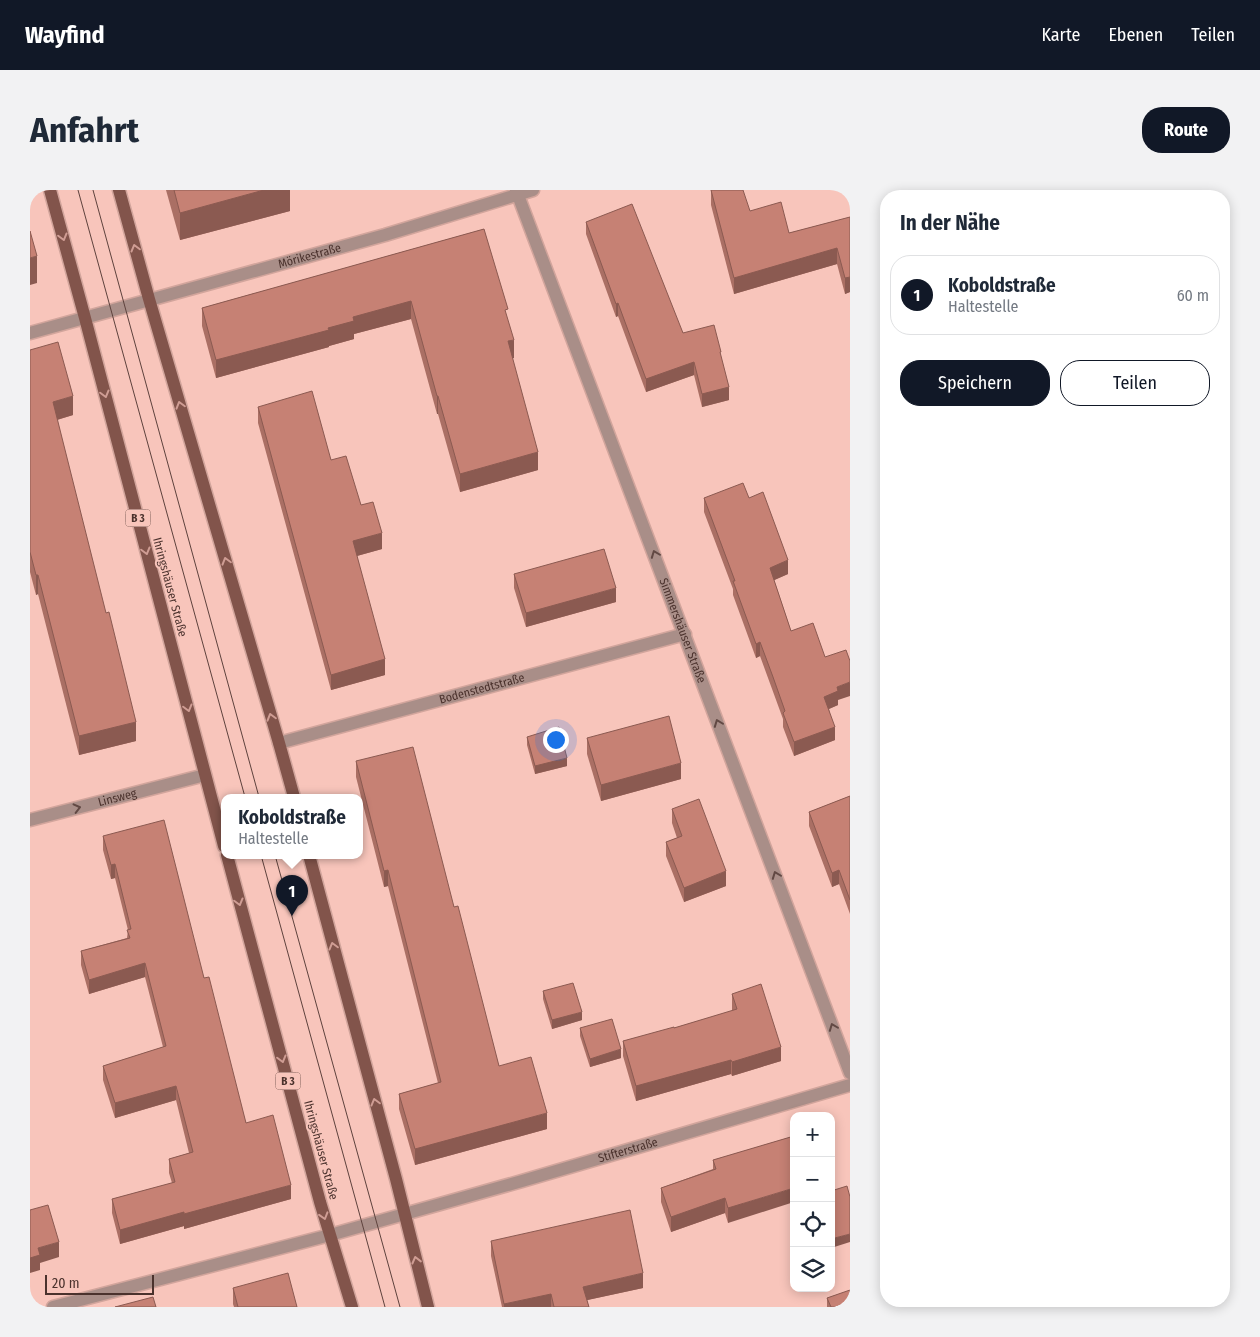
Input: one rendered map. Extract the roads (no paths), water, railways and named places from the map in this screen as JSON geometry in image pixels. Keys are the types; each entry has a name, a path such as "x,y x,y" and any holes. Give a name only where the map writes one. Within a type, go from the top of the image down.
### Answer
{"main road":[{"name":"Ihringshäuser Straße","path":"50,190 221,835"},
{"path":"119,190 293,794"},
{"name":"Ihringshäuser Straße","path":"228,859 320,1202 352,1307"},
{"path":"310,859 405,1213 428,1307"}],"street":[{"name":"Mörikestraße","path":"30,333 385,235 517,192 533,190"},
{"name":"Simmershäuser Straße","path":"517,192 850,1072"},
{"name":"Bodenstedtstraße","path":"279,743 685,634"},
{"name":"Linsweg","path":"30,820 205,775"},
{"name":"Stifterstraße","path":"53,1307 330,1235 850,1085"}],"tram line":[{"path":"78,190 244,794"},
{"path":"93,190 258,794"},
{"path":"262,859 385,1307"},
{"path":"276,859 400,1307"}],"place":[{"name":"Koboldstraße","path":"292,916"}]}
